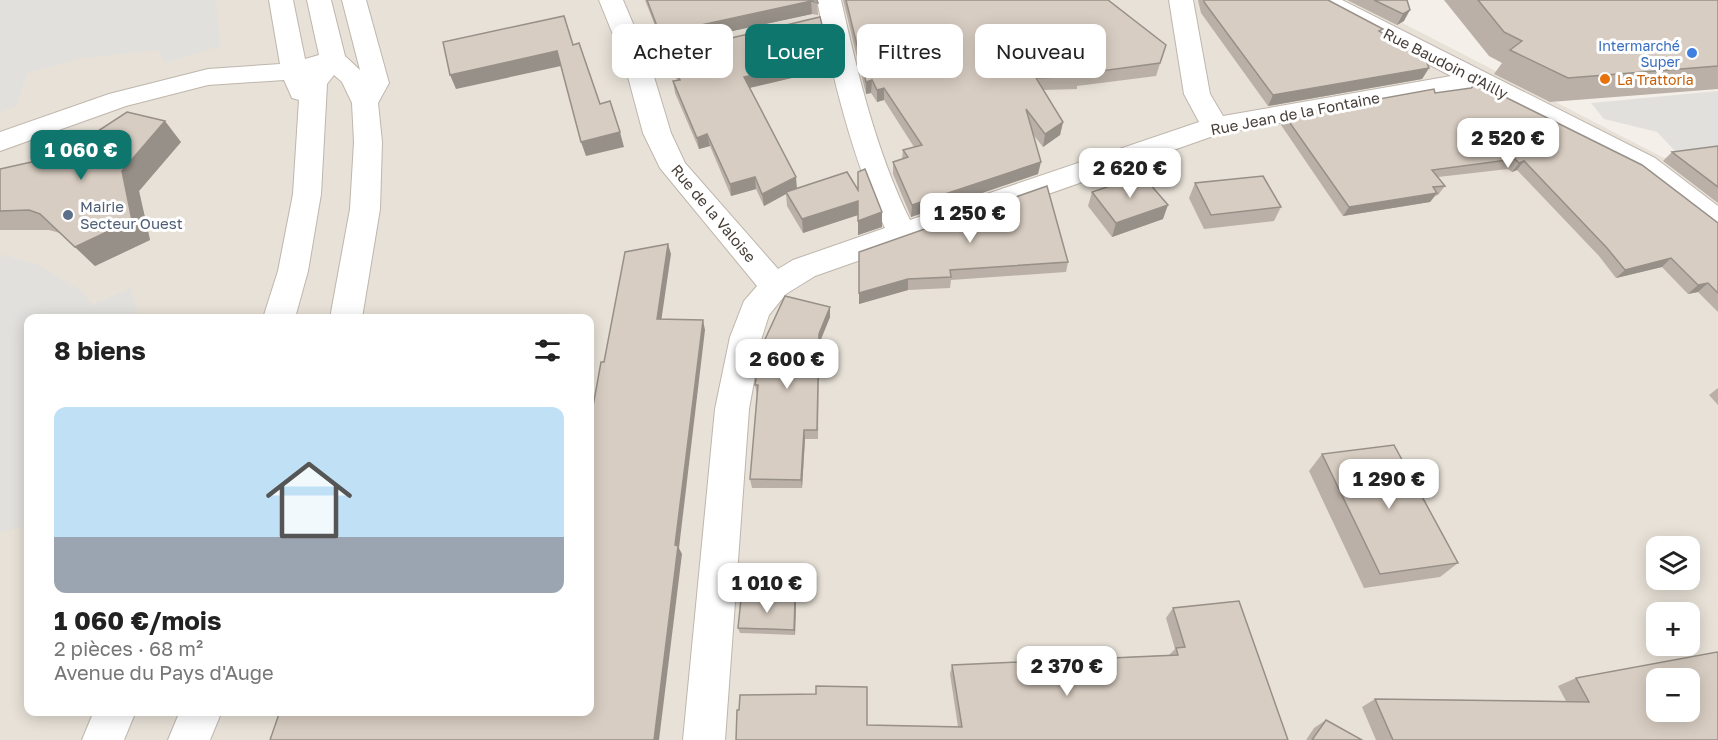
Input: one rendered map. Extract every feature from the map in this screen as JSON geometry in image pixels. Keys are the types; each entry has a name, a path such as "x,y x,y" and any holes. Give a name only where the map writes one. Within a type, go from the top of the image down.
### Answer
{"street":[{"path":"281,0 294,71 310,120"},
{"path":"319,0 333,59 353,78 365,103 368,142 365,208 347,314"},
{"path":"354,0 376,84 365,103"},
{"name":"Rue de la Valoise","path":"611,0 621,24"},
{"path":"829,0 851,98 892,213 902,233"},
{"path":"1182,0 1197,94 1215,126"},
{"name":"Rue Baudoin d'Ailly","path":"1324,0 1480,80 1615,136 1645,165 1718,222"},
{"path":"0,142 118,100 197,80 294,71 333,59"},
{"path":"280,314 293,271 307,194 314,83 333,59"},
{"name":"Rue de la Valoise","path":"642,78 657,133 674,168 775,286"},
{"name":"Rue Jean de la Fontaine","path":"704,740 732,409 746,337 755,310 775,286 804,268 1215,126 1480,80"},
{"path":"103,740 113,716"},
{"path":"189,740 199,716"}],"shaded area":[{"path":"0,0 1358,0 1664,158 1718,152 1718,740 0,740"},
{"path":"0,0 215,0 221,46 165,63 158,50 83,58 27,73 16,106 0,112"},
{"path":"1718,91 1718,147 1676,152 1657,132 1604,119 1591,103"},
{"path":"0,254 36,264 80,290 92,305 131,288 138,314 24,314 24,526 0,532"}],"building":[{"path":"647,0 817,0 818,3 811,1 706,24 656,24"},
{"path":"846,0 1108,0 1166,45 1160,63 1106,70 1106,24 975,24 975,78 1036,78 1063,122 1045,134 1026,109 1041,162 912,205 893,162 908,157 903,150 922,145 884,88 877,90 872,80 866,82 865,78 963,78 963,24 857,24 857,45"},
{"path":"1204,0 1328,0 1383,29 1379,31 1425,57 1429,68 1273,95"},
{"path":"1374,0 1407,0 1410,10 1403,14"},
{"path":"1478,0 1718,0 1718,66 1568,78 1510,50 1522,41 1504,32"},
{"path":"564,16 573,45 579,43 600,104 610,101 620,132 581,142 557,51 450,75 443,42"},
{"path":"820,17 822,24 790,24"},
{"path":"745,35 744,77 796,177 762,194 755,177 730,184 707,134 697,138 673,81 680,80 679,78 733,78 733,38"},
{"path":"1477,83 1642,165 1718,223 1718,293 1708,283 1698,285 1671,258 1625,270 1524,161 1519,163 1515,159 1432,170 1445,186 1433,187 1437,193 1349,207 1285,116 1434,89 1435,93 1471,88"},
{"path":"127,112 165,121 122,171 132,220 75,247 40,214 29,210 0,211 0,169 45,159 69,150"},
{"path":"1718,146 1718,187 1672,152"},
{"path":"865,169 882,212 858,221 858,201 802,219 786,192 847,172 858,190 858,172"},
{"path":"1142,175 1168,205 1116,223 1092,192"},
{"path":"1263,176 1281,207 1211,215 1195,183"},
{"path":"1047,186 1068,262 950,270 951,277 908,279 859,293 859,252"},
{"path":"668,244 657,319 703,320 654,740 270,740 278,716 594,716 594,401 601,362 604,362 625,252"},
{"path":"785,296 830,307 819,334 817,430 804,430 801,480 750,479 758,385 755,385 761,348"},
{"path":"1394,445 1458,563 1380,574 1322,454"},
{"path":"741,599 795,600 794,630 738,628"},
{"path":"1239,601 1288,740 736,740 740,695 816,694 816,686 867,687 867,725 962,727 952,665 1178,655 1176,648 1185,647 1173,608"},
{"path":"1718,653 1718,740 1393,740 1375,699 1589,702 1576,678"},
{"path":"1326,720 1362,740 1312,740"}],"place":[{"name":"Intermarché Super","path":"1692,53"},
{"name":"La Trattoria","path":"1605,79"},
{"name":"Mairie Secteur Ouest","path":"68,215"}]}
